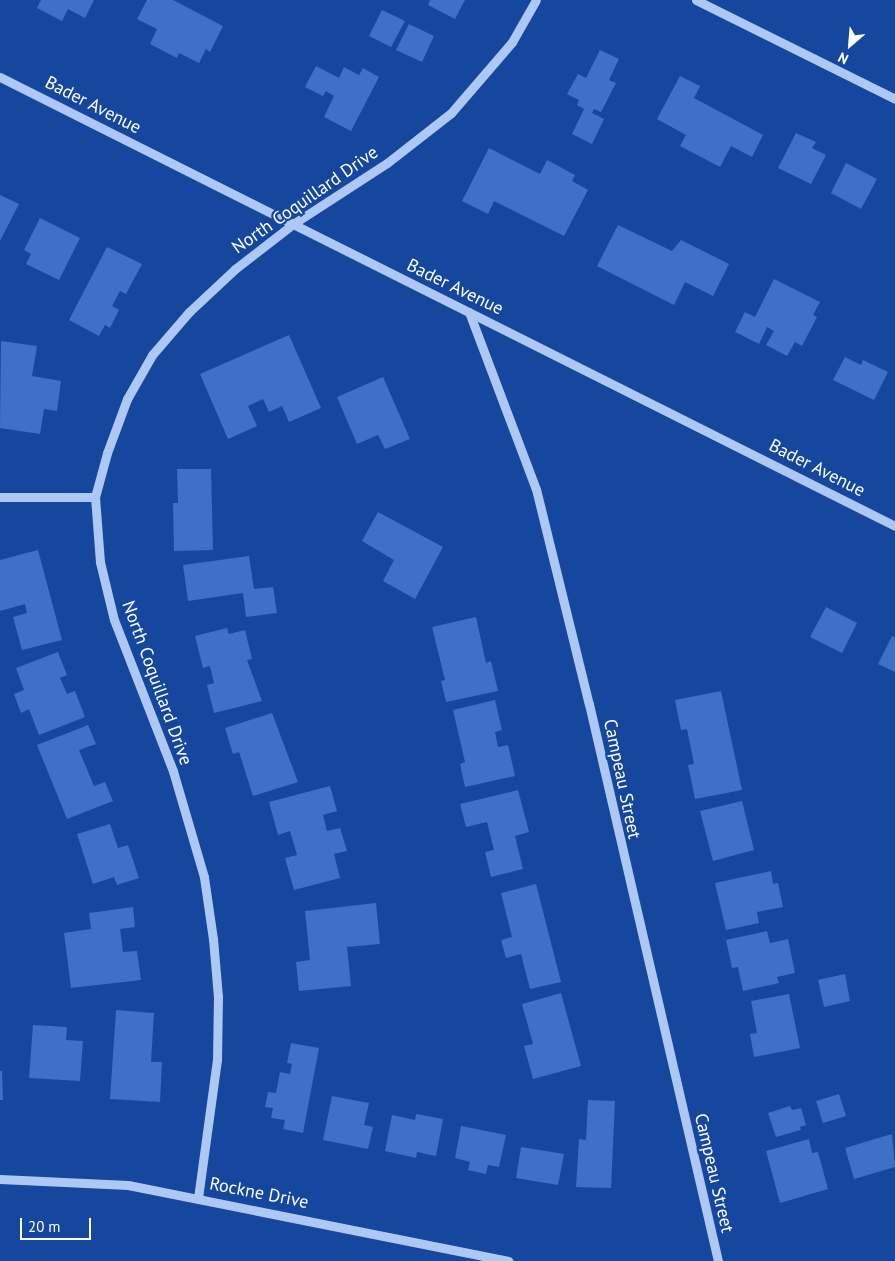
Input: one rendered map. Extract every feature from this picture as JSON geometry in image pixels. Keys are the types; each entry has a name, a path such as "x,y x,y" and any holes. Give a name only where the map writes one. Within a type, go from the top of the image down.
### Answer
{"street":[{"name":"North Coquillard Drive","path":"198,1198 217,1060 218,997 212,930 204,877 173,771 114,620 100,562 95,497 107,453 127,399 152,355 189,312 235,269 292,224 388,163 451,113 512,42 536,0"},
{"path":"696,0 895,99"},
{"name":"Bader Avenue","path":"0,77 895,526"},
{"name":"Campeau Street","path":"469,312 536,489 718,1261"},
{"path":"0,497 95,497"},
{"name":"Rockne Drive","path":"0,1179 128,1185 508,1261"}],"building":[{"path":"41,0 94,0 85,18 68,9 62,21 37,8"},
{"path":"147,0 173,0 223,26 210,52 206,49 199,63 179,53 177,58 150,44 157,29 137,19"},
{"path":"430,0 465,0 455,19 428,5"},
{"path":"382,10 405,21 391,47 369,36"},
{"path":"409,24 434,36 422,62 396,50"},
{"path":"600,50 619,59 609,80 616,83 601,112 594,109 592,113 604,119 592,144 572,134 584,109 577,105 579,100 567,94 578,74 586,78"},
{"path":"316,66 339,78 344,67 359,75 363,68 379,77 351,131 324,117 334,96 326,91 323,96 305,87"},
{"path":"680,76 700,86 694,98 763,135 752,157 731,146 720,167 680,146 686,135 657,119"},
{"path":"796,133 816,142 812,148 826,155 811,184 778,168"},
{"path":"489,148 540,174 547,160 575,175 572,181 588,190 564,236 494,201 488,214 462,201"},
{"path":"846,163 877,179 861,209 831,193"},
{"path":"0,195 19,204 0,241"},
{"path":"40,218 80,238 59,280 26,264 31,254 24,250"},
{"path":"618,225 672,251 681,240 729,264 713,296 685,282 674,305 597,266"},
{"path":"107,247 142,264 126,294 120,291 112,306 119,310 110,328 105,325 99,336 69,320"},
{"path":"774,279 820,302 813,315 817,317 802,346 795,342 787,356 766,345 774,331 767,327 759,344 735,332 745,312 755,317"},
{"path":"289,335 321,408 289,422 282,406 269,412 263,399 248,406 257,426 228,439 200,374"},
{"path":"1,341 37,346 32,376 61,381 57,411 44,409 40,434 0,428"},
{"path":"845,357 861,365 863,360 888,372 874,400 833,380"},
{"path":"383,377 410,439 385,449 378,435 357,444 337,397"},
{"path":"177,469 211,469 213,550 174,551 173,503 178,503"},
{"path":"378,512 443,547 415,599 383,581 394,560 362,541"},
{"path":"38,550 62,640 22,650 13,617 27,613 25,604 0,611 0,560"},
{"path":"249,556 254,589 273,587 277,613 246,617 243,593 188,601 183,565"},
{"path":"826,607 857,623 842,653 810,637"},
{"path":"476,617 486,663 491,661 498,691 446,702 441,681 445,680 432,627"},
{"path":"227,628 229,634 245,630 252,659 247,660 262,701 214,713 207,685 214,683 210,666 203,668 195,636"},
{"path":"892,636 895,638 895,672 878,664"},
{"path":"58,652 67,675 60,678 67,694 75,691 85,717 39,735 29,709 21,713 14,694 24,690 16,668"},
{"path":"721,691 742,790 695,799 688,765 694,764 687,729 681,730 675,700"},
{"path":"495,700 502,730 495,732 498,747 508,745 515,776 465,787 460,764 465,762 453,710"},
{"path":"272,713 298,782 253,796 239,752 233,754 225,728"},
{"path":"88,725 96,744 79,750 94,786 105,782 113,801 67,819 37,745"},
{"path":"330,786 337,811 323,815 327,831 340,828 347,851 334,854 340,878 294,890 285,858 297,855 290,831 278,835 269,802"},
{"path":"518,790 529,832 515,836 523,869 491,877 485,852 494,850 487,822 466,827 460,804"},
{"path":"742,801 754,850 713,861 700,811"},
{"path":"110,824 118,848 128,845 139,878 117,885 114,877 93,884 77,834"},
{"path":"771,871 773,884 778,883 783,907 757,912 759,923 726,930 715,883"},
{"path":"536,884 561,982 530,989 521,954 506,958 501,940 512,937 501,893"},
{"path":"376,903 380,944 347,947 351,986 299,991 296,962 310,960 305,911"},
{"path":"133,907 135,927 120,929 123,952 137,951 141,980 71,988 64,933 91,929 89,913"},
{"path":"767,931 770,943 788,939 795,973 777,977 779,983 743,991 738,967 732,968 726,940"},
{"path":"845,974 850,1001 824,1007 818,980"},
{"path":"561,993 581,1066 533,1079 524,1046 533,1044 522,1004"},
{"path":"789,994 800,1048 754,1057 750,1034 757,1033 751,1001"},
{"path":"116,1010 154,1013 151,1062 162,1062 160,1102 110,1099"},
{"path":"33,1025 67,1027 66,1040 83,1041 80,1081 29,1078"},
{"path":"291,1043 319,1048 303,1133 283,1129 285,1120 271,1118 273,1108 265,1107 268,1092 276,1093 280,1072 290,1074 292,1064 287,1063"},
{"path":"0,1071 2,1071 3,1100 0,1100"},
{"path":"839,1094 846,1116 823,1123 816,1101"},
{"path":"332,1096 369,1103 364,1125 373,1127 368,1149 323,1140"},
{"path":"588,1100 615,1101 611,1188 576,1187 579,1139 586,1140"},
{"path":"790,1106 792,1110 801,1108 806,1125 800,1127 801,1130 776,1137 768,1113"},
{"path":"416,1114 443,1119 436,1156 417,1152 416,1158 385,1151 392,1115 415,1120"},
{"path":"461,1126 506,1135 499,1167 488,1165 486,1174 468,1170 470,1162 455,1158"},
{"path":"892,1134 895,1167 854,1179 845,1148"},
{"path":"809,1139 812,1153 818,1152 828,1189 780,1203 766,1151"},
{"path":"521,1147 564,1154 558,1185 516,1178"}]}
